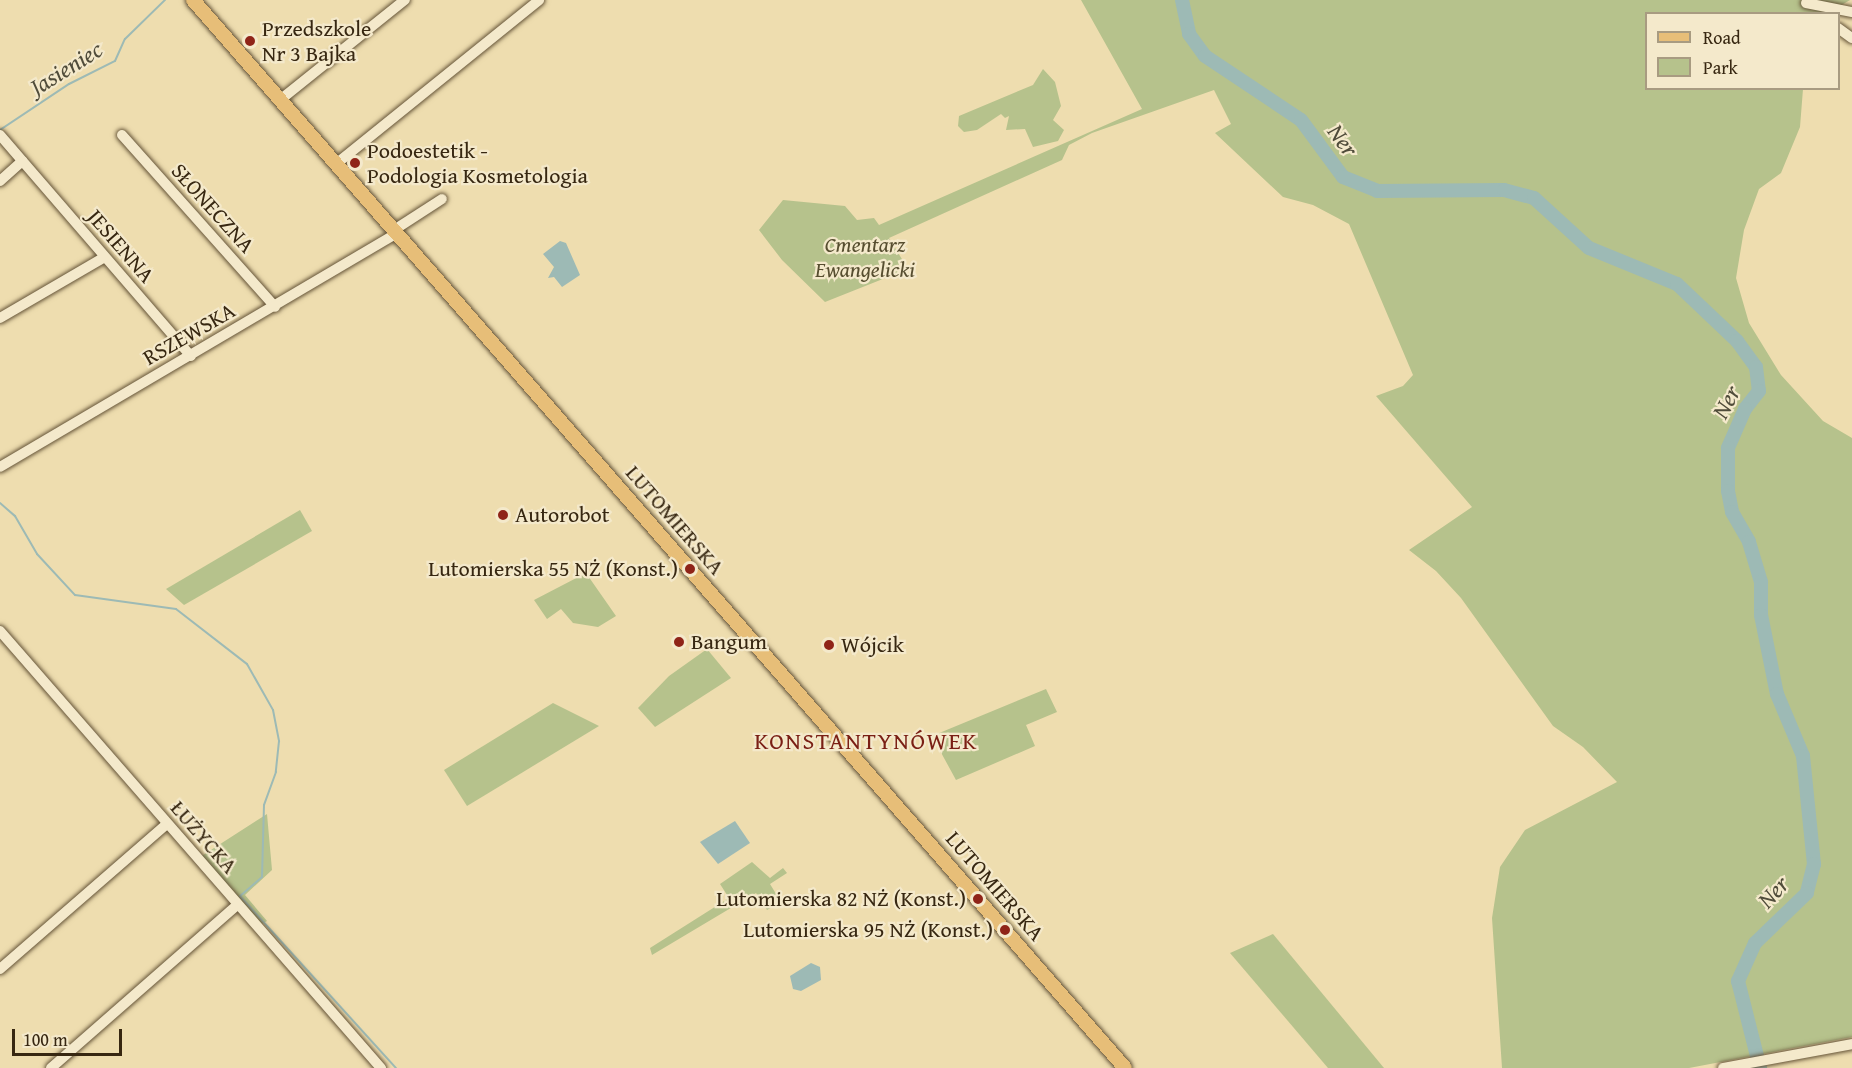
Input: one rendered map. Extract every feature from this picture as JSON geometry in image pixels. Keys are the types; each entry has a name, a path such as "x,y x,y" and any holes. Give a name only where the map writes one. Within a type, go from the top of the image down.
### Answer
{"main road":[{"name":"LUTOMIERSKA","path":"193,0 1125,1068"}],"street":[{"path":"280,100 405,0"},
{"path":"336,164 539,0"},
{"path":"1804,2 1852,12"},
{"path":"1804,2 1817,12"},
{"path":"1840,29 1852,38"},
{"name":"JESIENNA","path":"0,135 191,356"},
{"name":"SŁONECZNA","path":"122,135 275,307"},
{"path":"0,181 21,161"},
{"name":"RSZEWSKA","path":"0,467 275,307 442,199"},
{"path":"0,318 105,257"},
{"name":"ŁUŻYCKA","path":"0,631 381,1068"},
{"path":"0,969 167,824"},
{"path":"51,1068 237,904"},
{"path":"1723,1068 1852,1044"}],"green space":[{"name":"Cmentarz Ewangelicki","path":"1081,0 1850,0 1830,12 1645,12 1645,90 1803,90 1800,127 1781,173 1759,189 1744,230 1736,278 1749,323 1781,375 1823,421 1852,438 1852,1037 1689,1068 1502,1068 1492,918 1500,867 1525,830 1617,782 1583,747 1553,726 1461,598 1436,571 1409,550 1472,507 1376,396 1403,386 1413,375 1349,224 1313,205 1283,197 1215,133 1231,124 1214,90 1092,133 1069,145 1062,160 889,238 908,269 825,302 782,260 759,230 783,200 845,206 857,220 874,218 879,225 1142,109"},
{"path":"1043,69 1055,82 1061,106 1053,120 1064,130 1058,141 1033,147 1025,129 1006,130 1009,116 1005,118 1001,114 977,130 964,132 958,126 959,116 1033,85"},
{"path":"300,510 312,531 184,605 166,589"},
{"path":"586,573 616,616 598,627 573,623 561,609 547,619 534,600"},
{"path":"707,649 731,678 655,727 638,708 669,676"},
{"path":"1046,689 1057,712 1026,725 1035,746 956,780 932,736"},
{"path":"553,703 599,726 467,806 444,770"},
{"path":"267,814 272,870 245,895 267,921 260,925 200,857"},
{"path":"752,862 770,878 783,868 787,873 770,884 781,902 767,910 756,893 652,955 650,948 729,898 720,884"},
{"path":"1273,934 1384,1068 1328,1068 1230,953"}],"water":[{"path":"560,241 566,243 580,275 562,287 554,277 548,278 554,267 543,254"},
{"path":"735,821 750,843 718,864 700,842"},
{"path":"811,963 820,967 821,980 801,991 793,989 790,976"}],"waterway":[{"name":"Jasieniec","path":"0,130 69,84 115,61 125,39 165,0"},
{"name":"Ner","path":"1182,0 1189,34 1205,56 1301,120 1343,177 1377,191 1504,190 1534,198 1589,248 1677,284 1737,341 1756,367 1759,391 1745,409 1728,448 1728,491 1732,512 1749,542 1761,582 1761,615 1777,694 1803,756 1814,864 1807,893 1755,943 1738,981 1760,1068"},
{"path":"0,503 15,516 37,554 75,595 176,609 247,664 273,710 279,741 276,772 264,805 262,877 240,896 396,1068"}],"place":[{"name":"Przedszkole Nr 3 Bajka","path":"250,41"},
{"name":"Podoestetik - Podologia Kosmetologia","path":"355,163"},
{"name":"Autorobot","path":"503,515"},
{"name":"Lutomierska 55 NŻ (Konst.)","path":"690,569"},
{"name":"Bangum","path":"679,642"},
{"name":"Wójcik","path":"829,645"},
{"name":"Lutomierska 82 NŻ (Konst.)","path":"978,899"},
{"name":"Lutomierska 95 NŻ (Konst.)","path":"1005,930"}],"district":[{"name":"KONSTANTYNÓWEK","path":"866,741"}]}
